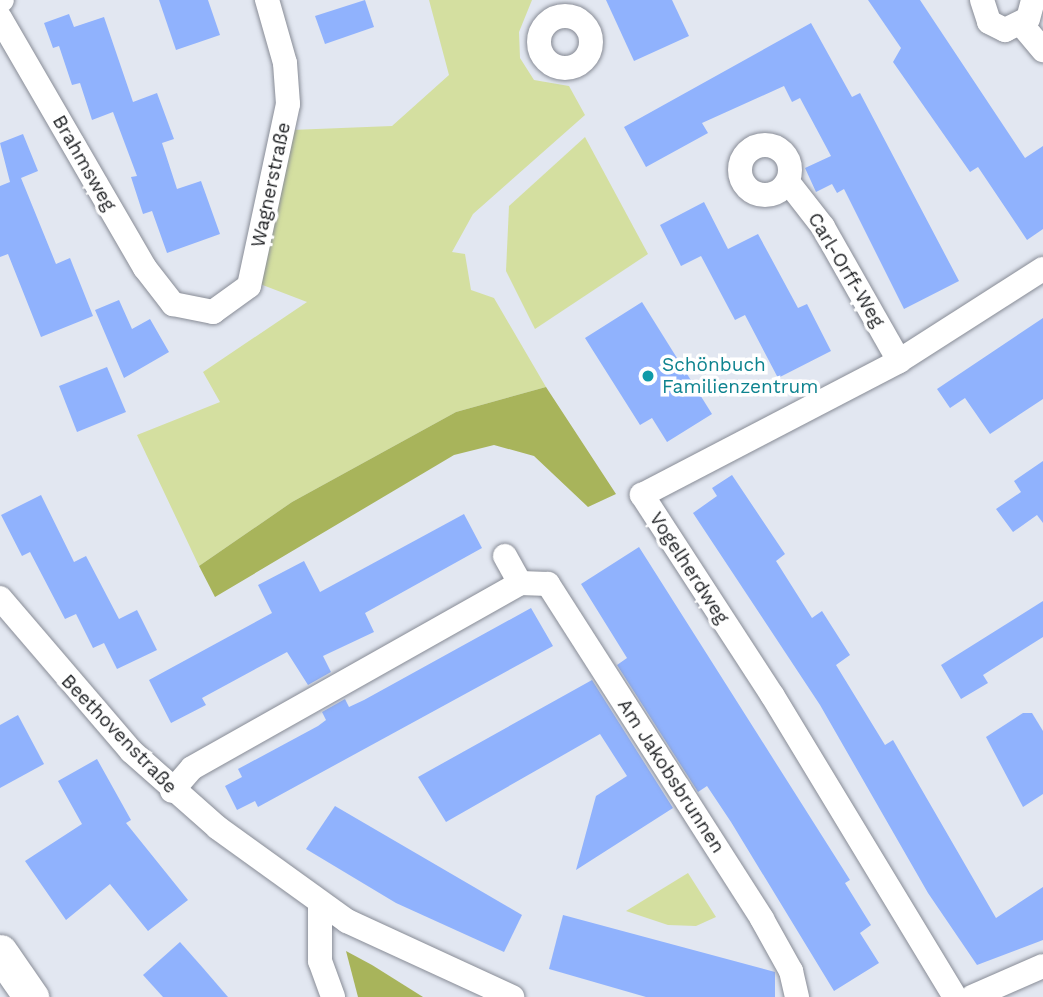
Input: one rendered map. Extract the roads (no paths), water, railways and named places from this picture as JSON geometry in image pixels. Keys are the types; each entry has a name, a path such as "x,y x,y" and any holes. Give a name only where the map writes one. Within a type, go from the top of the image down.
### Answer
{"main road":[{"path":"0,952 31,997"}],"street":[{"name":"Wagnerstraße","path":"173,304 213,312 249,286 288,104 285,63 267,0"},
{"path":"982,0 984,15 997,27 1022,25"},
{"path":"1022,25 1033,0"},
{"name":"Brahmsweg","path":"0,18 145,268 173,304"},
{"path":"1022,25 1043,50"},
{"name":"Carl-Orff-Weg","path":"788,182 823,227 900,361"},
{"name":"Vogelherdweg","path":"955,997 772,695 642,495 900,361 1043,269"},
{"path":"172,791 192,768 520,583 505,556"},
{"name":"Am Jakobsbrunnen","path":"520,583 548,584 762,919 791,971 797,997"},
{"name":"Beethovenstraße","path":"0,598 172,791 320,904 413,956 512,997"},
{"path":"320,904 319,950 332,997"},
{"path":"972,997 1043,966"}],"place":[{"name":"Schönbuch Familienzentrum","path":"648,376"}]}
